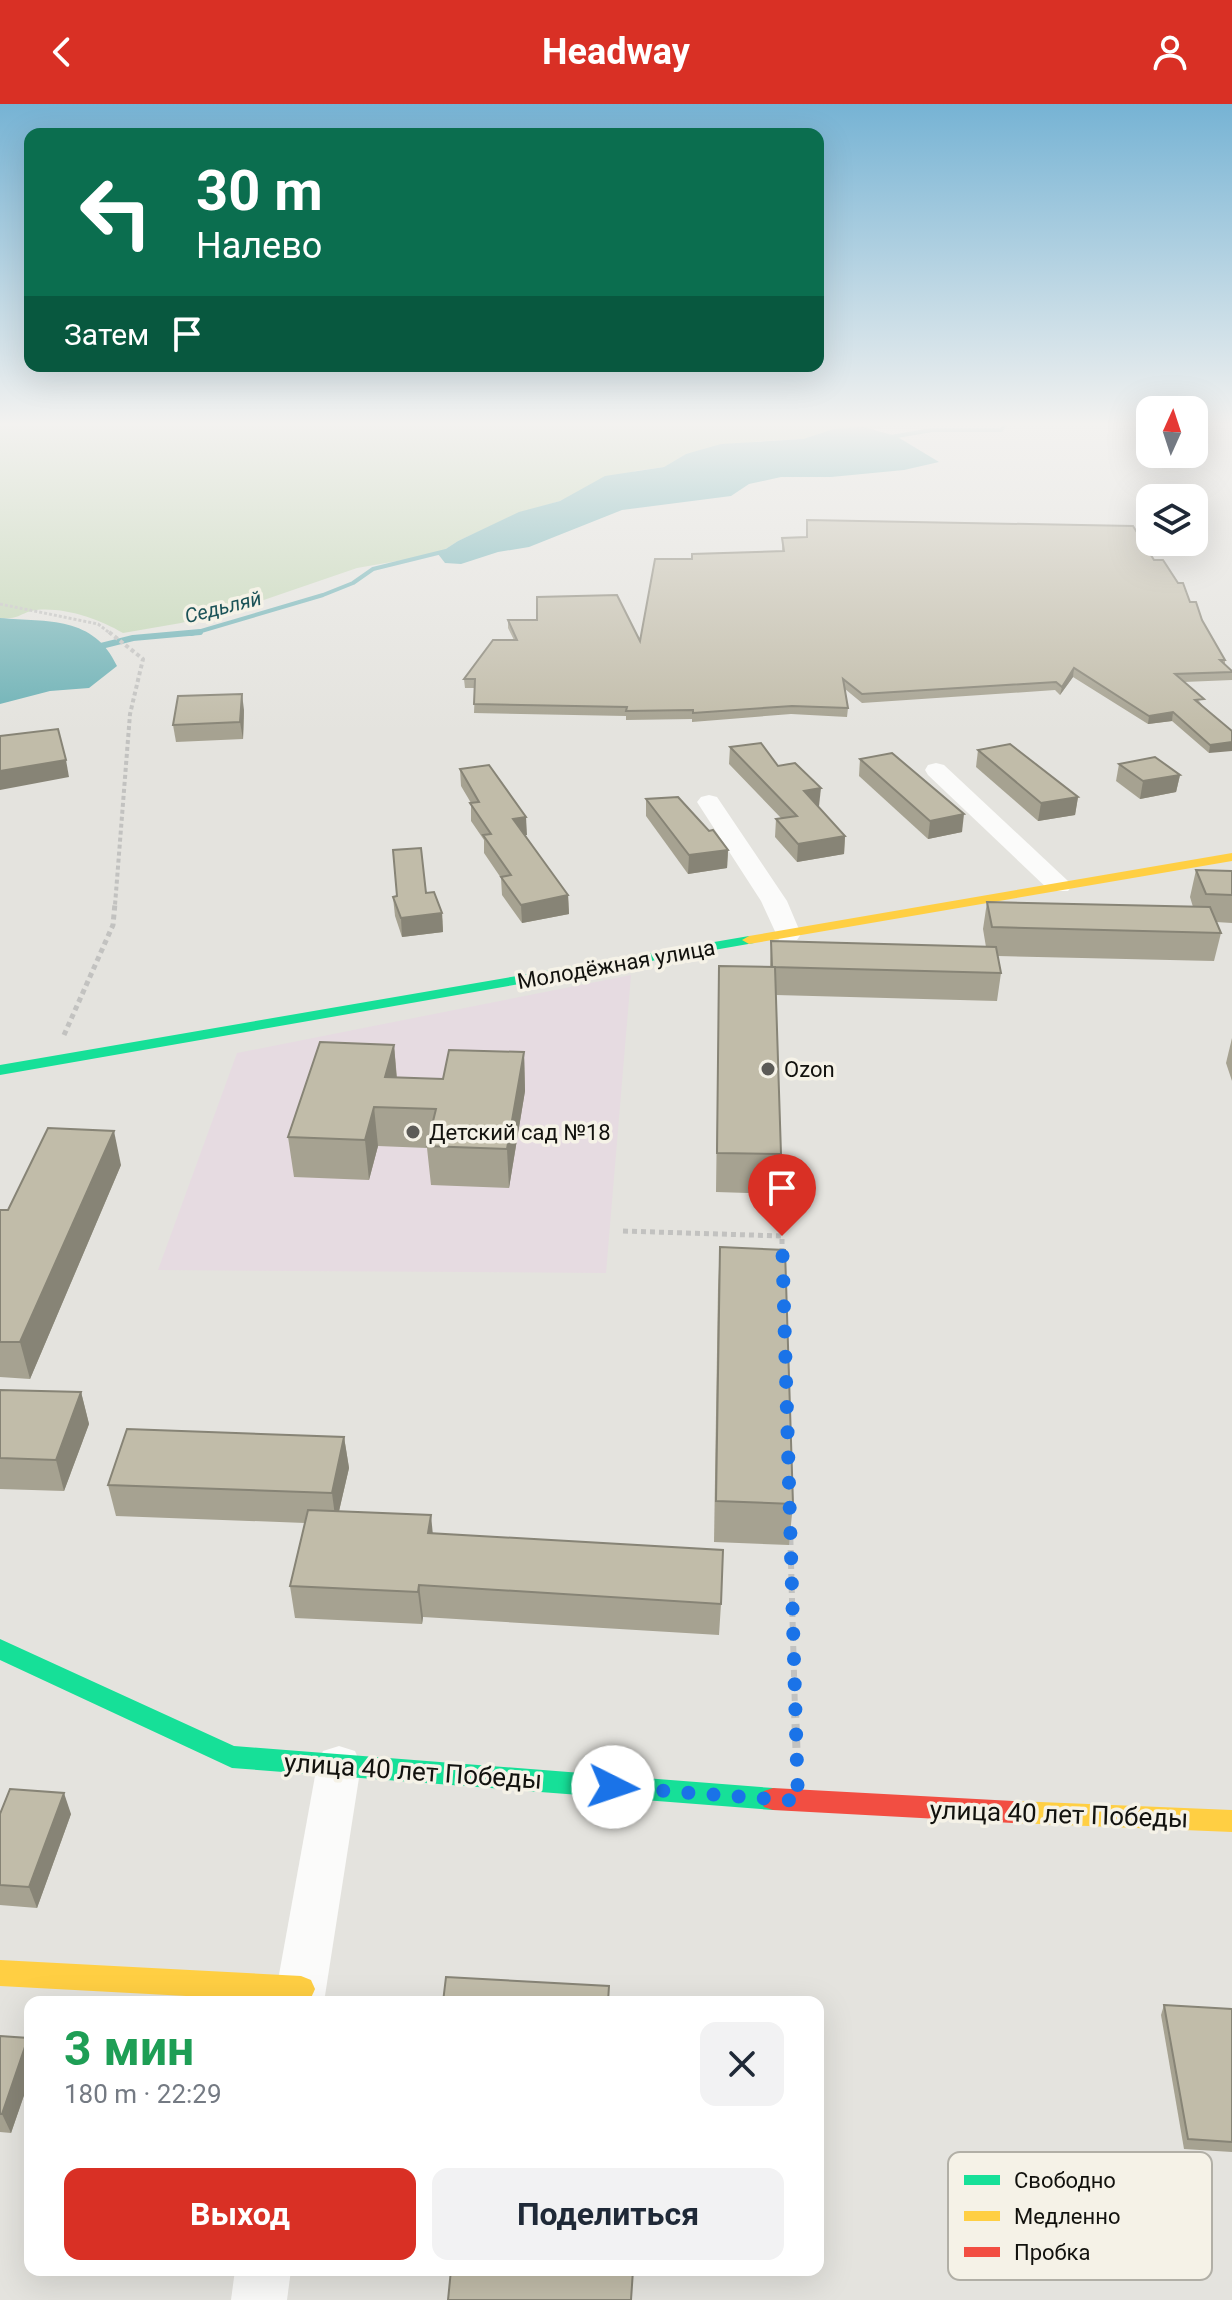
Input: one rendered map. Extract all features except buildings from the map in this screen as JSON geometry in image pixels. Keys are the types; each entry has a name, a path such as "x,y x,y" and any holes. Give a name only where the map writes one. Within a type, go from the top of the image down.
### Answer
{"street":[{"path":"936,770 1059,886"},
{"path":"709,802 774,901 788,934"},
{"name":"Молодёжная улица","path":"0,1070 1232,857"},
{"name":"улица 40 лет Победы","path":"0,1649 232,1757 871,1807 1232,1821"},
{"path":"0,1973 300,1996 339,1765"},
{"path":"259,2300 262,2276"}],"path":[{"path":"0,604 98,624 143,659 130,714 113,925 52,1061"},
{"path":"623,1231 782,1236 783,1268"},
{"path":"790,1519 798,1801"}],"shaded area":[{"path":"631,975 606,1273 158,1270 237,1053"}],"green space":[{"path":"0,527 487,527 438,554 357,568 255,603 181,623 123,633 93,619 58,610 36,610 12,618 0,618"}],"water":[{"path":"486,527 578,527 529,547 498,552 461,564 445,563 438,554"},
{"path":"0,618 52,622 83,630 96,638 117,666 89,688 50,691 0,704"}],"waterway":[{"name":"Седьляй","path":"197,632 323,595 353,583 373,569 446,551"},
{"name":"Седьляй","path":"97,647 133,638 197,632"},
{"name":"Седьляй","path":"191,634 197,632"}],"traffic: fast":[{"path":"0,1070 749,940"},
{"path":"0,1649 232,1757 773,1799"}],"traffic: slow":[{"path":"749,940 1232,857"},
{"path":"1013,1812 1232,1821"},
{"path":"0,1973 301,1989"}],"traffic: jam":[{"path":"773,1799 1013,1812"}],"place":[{"name":"Ozon","path":"768,1069"},
{"name":"Детский сад №18","path":"413,1132"}],"route":[{"path":"613,1787 798,1801 782,1236"}]}
